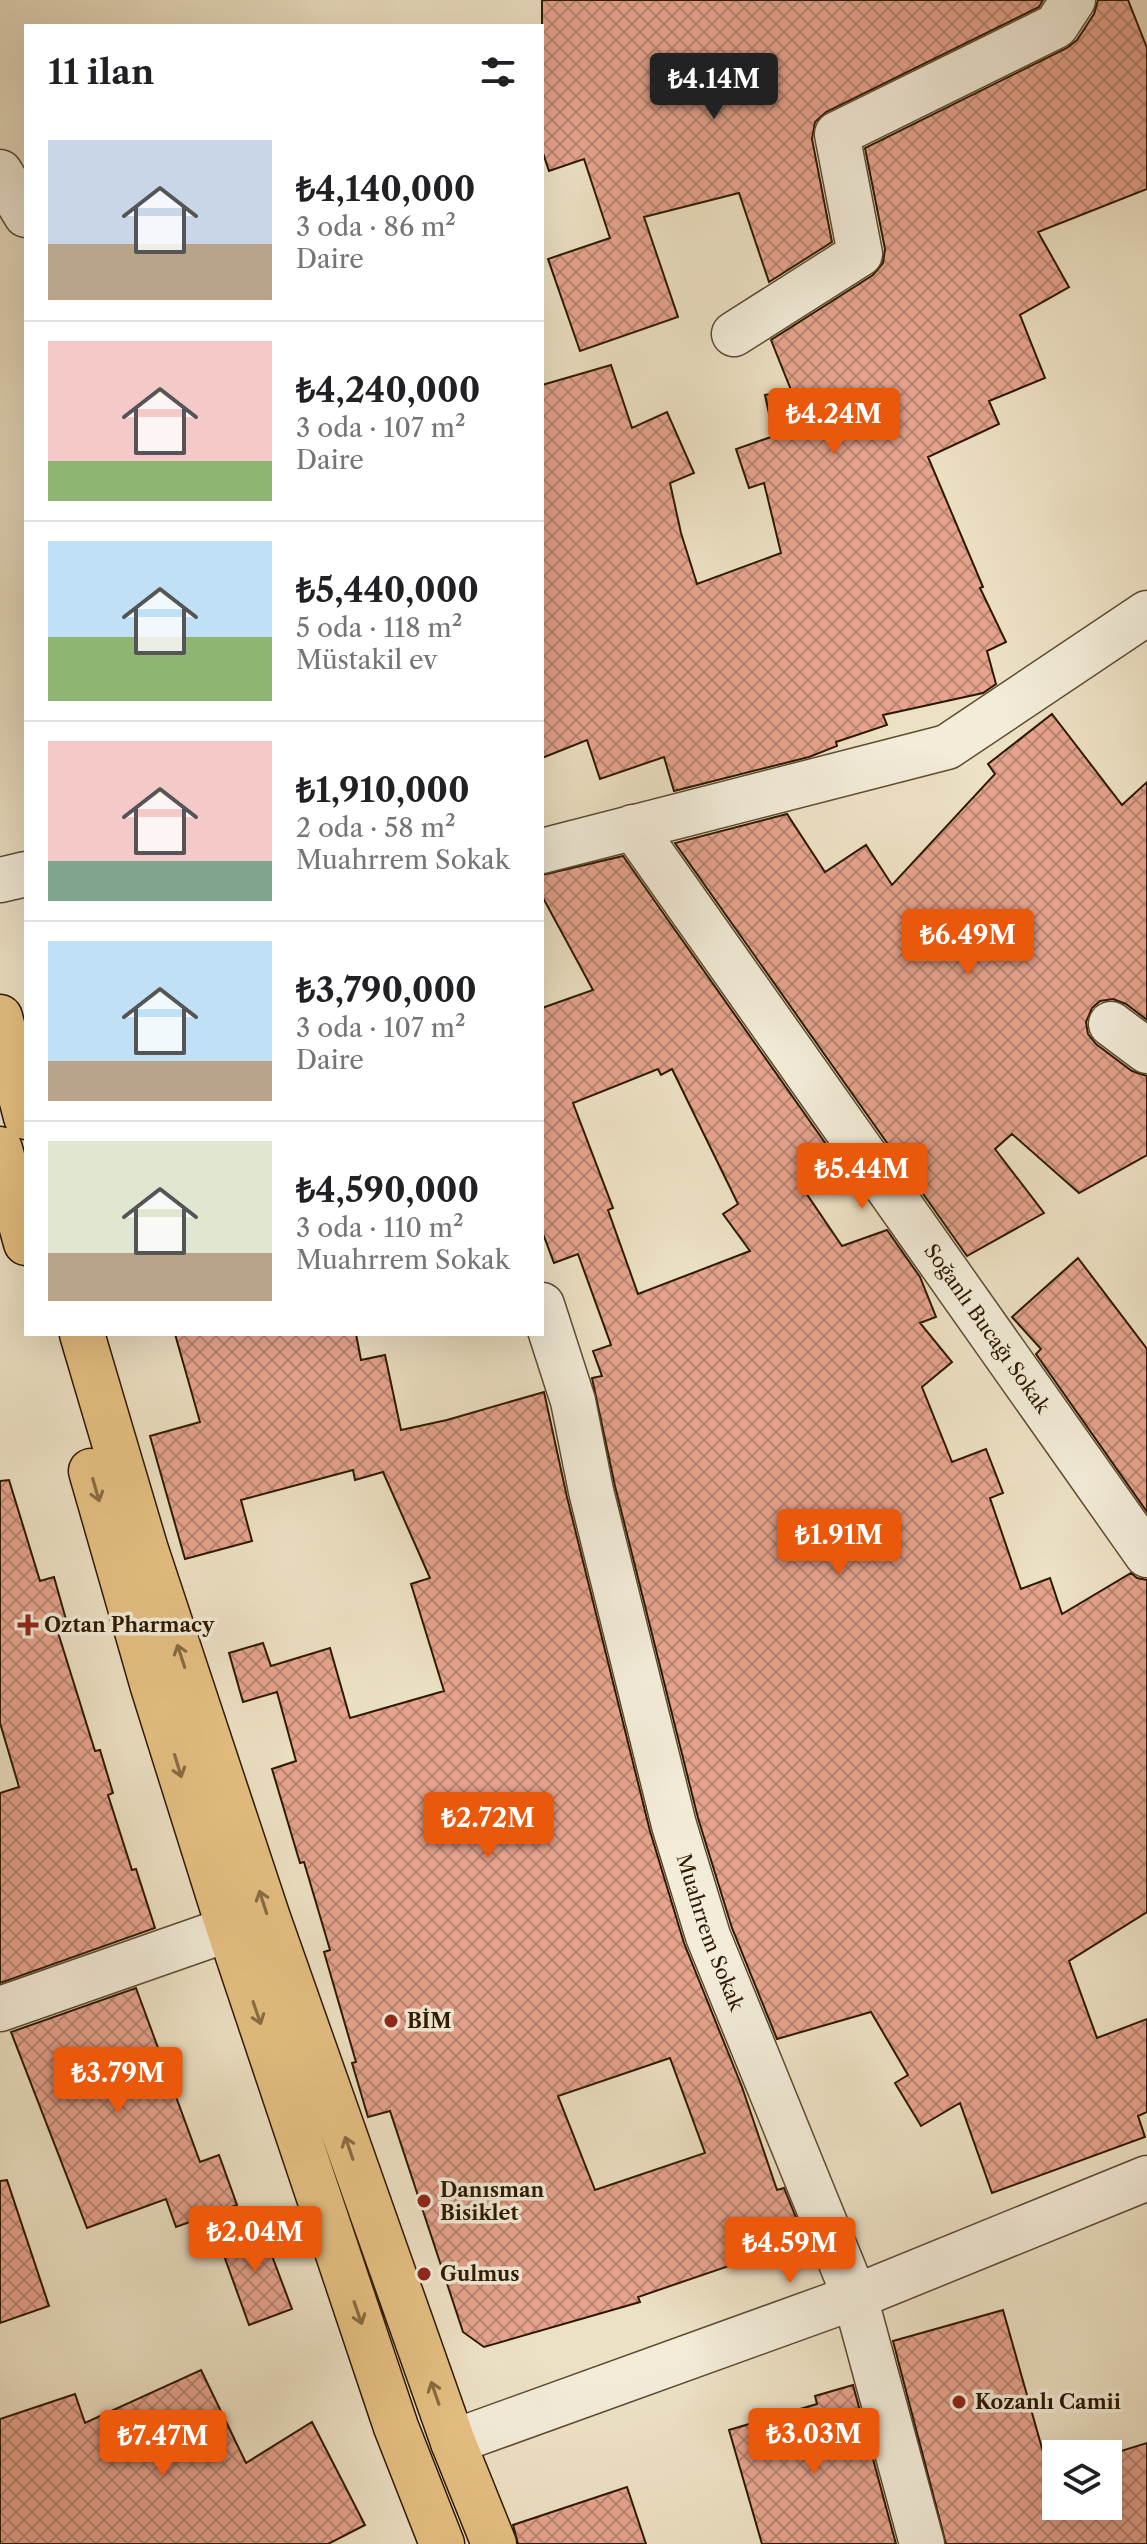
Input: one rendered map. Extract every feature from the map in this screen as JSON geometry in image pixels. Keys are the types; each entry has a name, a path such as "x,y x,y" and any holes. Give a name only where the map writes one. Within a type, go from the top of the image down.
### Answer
{"main road":[{"path":"10,1023 24,1105"},
{"path":"0,1149 24,1236"},
{"path":"53,1336 153,1687 229,1929 396,2427 442,2544"},
{"path":"83,1336 146,1550 268,1918 453,2442 494,2544"}],"street":[{"path":"734,334 860,254 837,134 1056,26 1073,0"},
{"path":"0,172 24,212"},
{"path":"0,236 24,223"},
{"path":"544,850 947,747 1147,613"},
{"name":"Soğanlı Bucağı Sokak","path":"633,827 1147,1555"},
{"path":"0,880 24,874"},
{"path":"1111,1024 1147,1051"},
{"name":"Muahrrem Sokak","path":"544,1311 573,1401 595,1506 674,1825 708,1936 855,2297 922,2544"},
{"path":"0,2009 229,1929"},
{"path":"453,2442 855,2297 1147,2178"}],"building":[{"path":"542,0 1043,0 1039,7 826,112 815,122 812,139 832,242 769,282 739,193 644,217 678,317 580,351 548,259 610,238 584,159 549,171 544,156"},
{"path":"1098,0 1128,0 1147,48 1147,189 1038,232 1069,287 1020,315 1045,378 989,401 999,424 928,457 983,587 980,588 1006,642 987,651 996,684 983,693 883,715 887,725 836,742 837,746 809,757 674,791 664,757 600,779 587,740 544,757 544,384 611,365 632,428 667,412 694,473 670,483 697,584 781,553 764,483 749,488 736,449 774,436 765,395 791,390 771,340 873,275 883,263 885,249 865,148 1067,48 1077,40 1094,14"},
{"path":"1052,714 1122,805 1147,782 1147,1020 1126,1004 1113,999 1100,1001 1092,1008 1086,1022 1088,1034 1096,1044 1132,1071 1147,1076 1147,1155 1079,1193 1012,1134 995,1149 1044,1213 967,1256 675,843 787,814 825,872 866,845 892,885 995,774 988,764"},
{"path":"623,856 840,1164 802,1187 842,1246 887,1230 920,1277 936,1317 920,1323 952,1362 922,1387 952,1462 986,1449 1003,1493 990,1498 1021,1589 1050,1578 1062,1614 1131,1573 1147,1580 1147,1912 1069,1961 1097,2038 1147,2019 1147,2112 1138,2116 1145,2137 992,2193 960,2103 921,2126 895,2083 908,2075 871,2012 777,2039 732,1928 698,1818 615,1486 592,1378 602,1376 593,1351 611,1345 578,1254 554,1263 544,1236 544,1007 593,990 544,900 544,875","holes":["658,1069 661,1075 672,1069 738,1204 723,1214 750,1251 638,1294 608,1210 613,1208 573,1103"]},
{"path":"1078,1258 1147,1349 1147,1512 1036,1354 1041,1349 1012,1317"},
{"path":"176,1336 356,1336 361,1360 385,1355 401,1430 544,1392 650,1831 684,1943 742,2087 777,2190 784,2188 805,2240 638,2297 640,2302 484,2347 463,2332 390,2111 368,2117 352,2063 356,2062 324,1952 330,1950 272,1769 296,1761 277,1692 243,1702 229,1653 263,1643 271,1666 330,1648 350,1718 444,1691 411,1584 430,1578 383,1472 355,1480 353,1470 241,1500 252,1541 185,1559 150,1436 200,1422","holes":["670,2058 705,2153 595,2190 558,2096"]},
{"path":"9,1480 40,1581 54,1577 67,1623 56,1626 95,1751 100,1750 113,1793 108,1795 132,1870 136,1869 155,1928 0,1983 0,1793 19,1787 0,1723 0,1481"},
{"path":"136,1988 200,2162 219,2155 237,2205 176,2227 166,2199 87,2228 11,2032"},
{"path":"7,2180 49,2306 0,2323 0,2181"},
{"path":"260,2224 292,2309 249,2325 218,2239"},
{"name":"Kozanlı Camii","path":"1003,2310 1042,2448 1042,2520 1122,2520 1122,2451 1147,2443 1147,2544 946,2544 893,2341"},
{"path":"201,2370 246,2463 312,2422 365,2525 328,2544 0,2544 0,2419 75,2394 85,2423"},
{"path":"853,2385 896,2544 762,2544 729,2430 817,2404 815,2396"},
{"path":"627,2487 646,2544 518,2544 513,2525"}],"place":[{"name":"Oztan Pharmacy","path":"28,1625"},
{"name":"BİM","path":"391,2021"},
{"name":"Danısman Bisiklet","path":"424,2201"},
{"name":"Gulmus","path":"424,2274"},
{"name":"Kozanlı Camii","path":"959,2402"}]}
